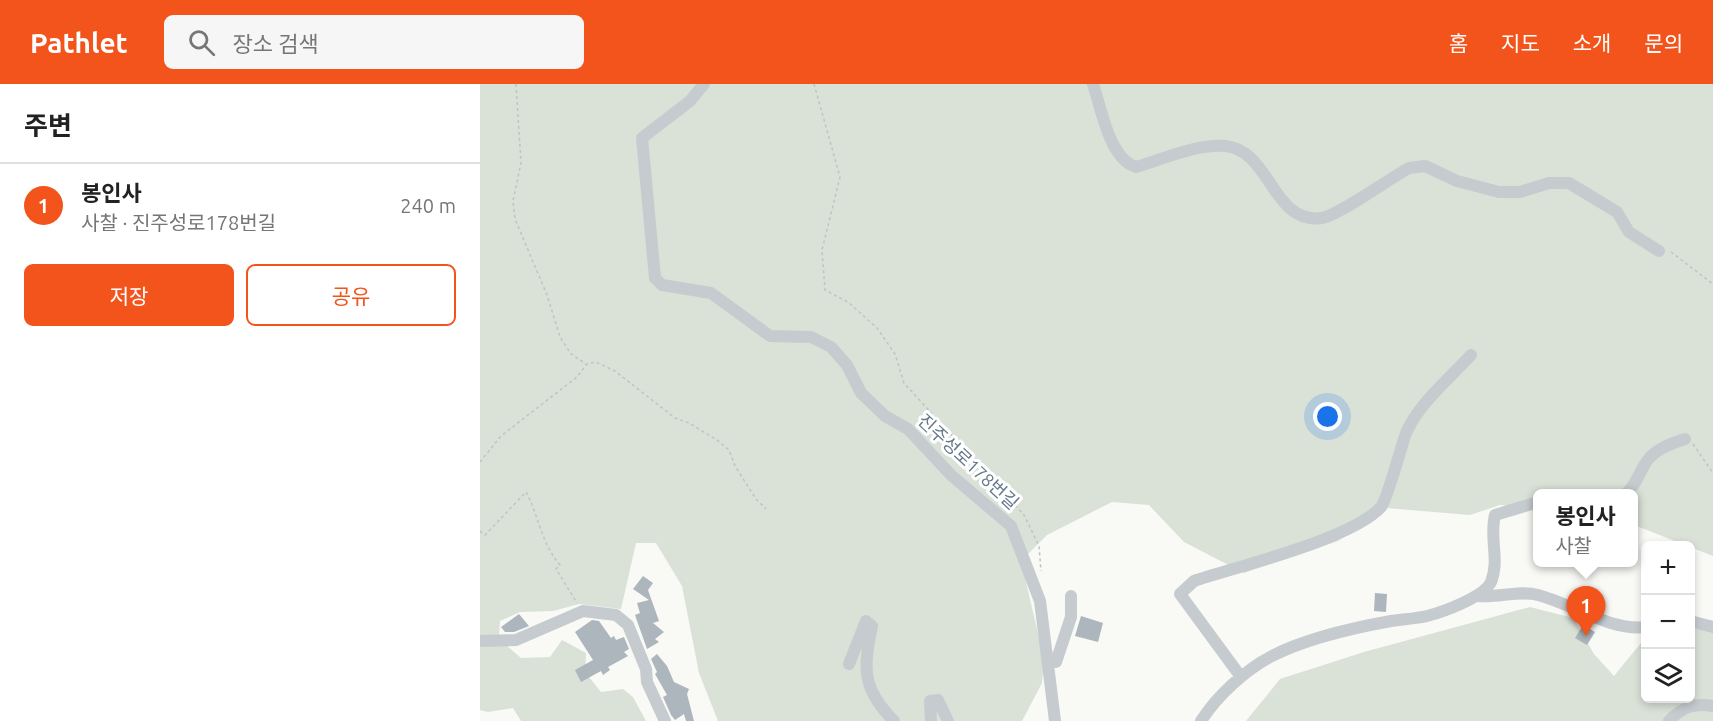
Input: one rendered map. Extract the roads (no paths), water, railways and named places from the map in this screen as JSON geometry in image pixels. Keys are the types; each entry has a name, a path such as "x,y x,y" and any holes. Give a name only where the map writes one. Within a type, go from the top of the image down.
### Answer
{"street":[{"name":"진주성로178번길","path":"704,84 690,101 642,138 655,278 662,285 711,293 770,336 811,337 831,347 847,365 861,393 885,416 908,429 951,475 1011,526 1040,601 1055,721"},
{"path":"1093,84 1108,136 1130,165 1136,167 1206,147 1226,146 1238,150 1258,164 1278,195 1294,212 1313,218 1329,216 1410,168 1425,166 1457,181 1500,192 1520,192 1549,183 1569,183 1617,212 1629,232 1659,251"},
{"path":"1241,677 1180,594 1194,581 1311,545 1356,525 1382,506 1407,430 1423,406 1471,356"},
{"path":"1632,489 1636,485 1648,459 1667,445 1685,439"},
{"path":"1201,721 1241,677 1272,656 1313,640 1388,622 1427,616 1478,596 1490,584 1497,554 1491,531 1495,515 1533,504"},
{"path":"1478,596 1492,598 1514,594 1536,594 1605,620 1641,628"},
{"path":"1056,662 1071,617 1071,596"},
{"path":"480,641 516,640 583,611 616,615 628,625 646,669 647,682 665,721"},
{"path":"849,664 854,646 867,621 872,626 866,658 868,687 878,705 894,721"},
{"path":"1695,622 1713,627"},
{"path":"931,721 930,701 938,700 948,721"},
{"path":"1670,721 1679,710 1699,704 1713,706"}],"place":[{"name":"봉인사","path":"1586,636"}]}
